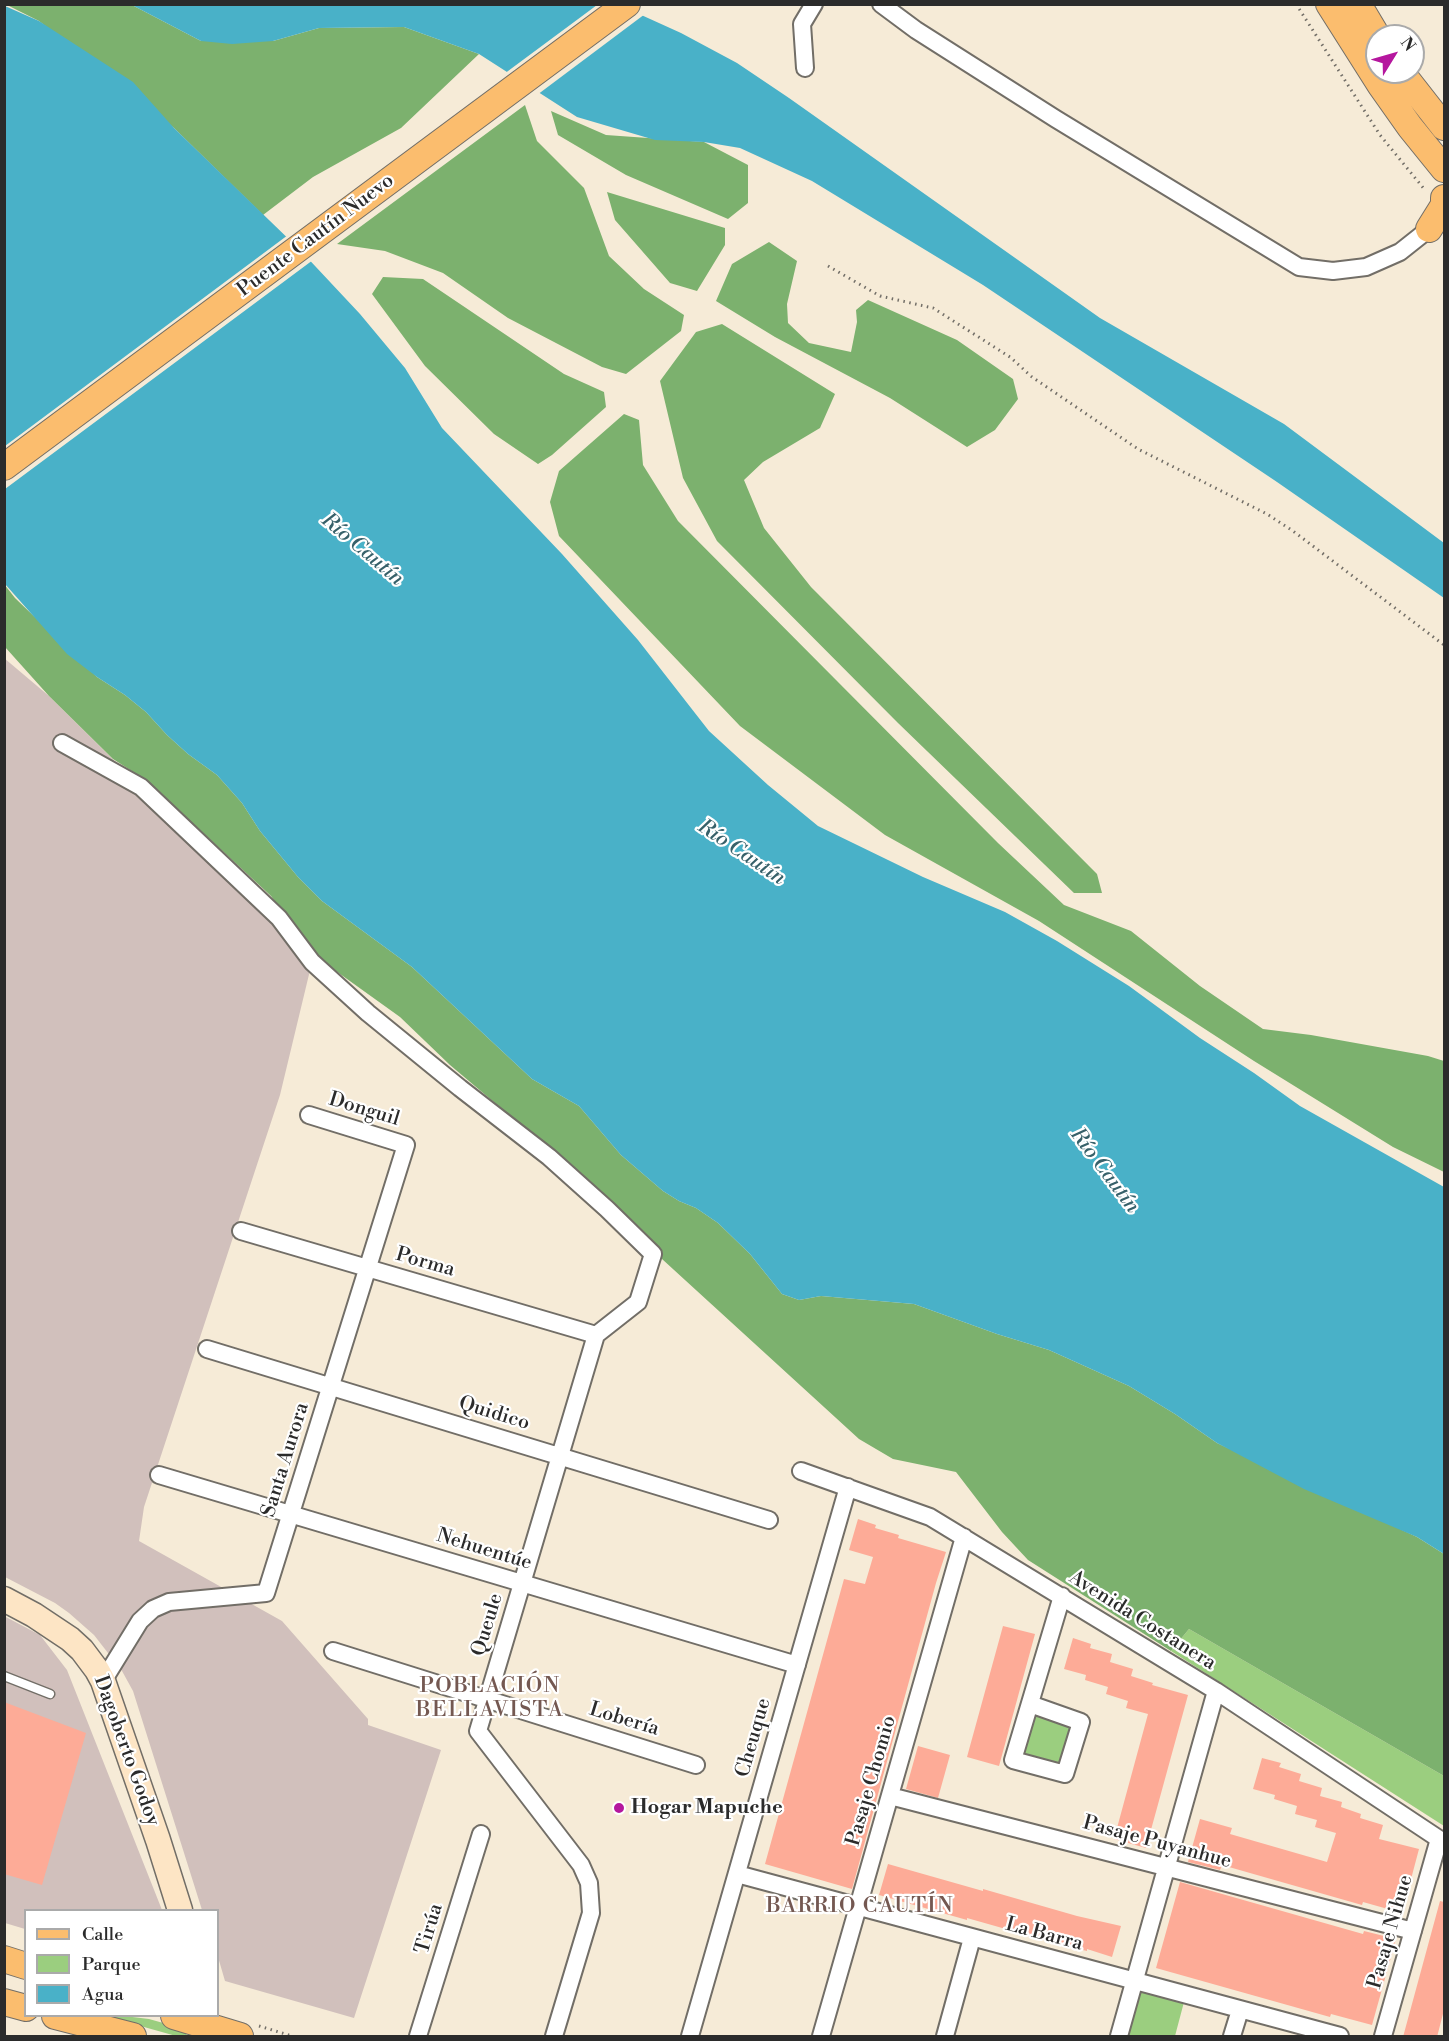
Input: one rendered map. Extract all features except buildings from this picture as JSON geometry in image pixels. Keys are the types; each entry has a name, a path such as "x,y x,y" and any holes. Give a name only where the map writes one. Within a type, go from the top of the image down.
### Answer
{"main road":[{"name":"Puente Cautín Nuevo","path":"4,467 627,4"},
{"path":"1329,4 1381,86 1441,163 1444,184"},
{"path":"1358,4 1370,24"},
{"path":"1410,84 1444,127"},
{"path":"4,1959 24,1965"},
{"path":"4,2002 24,2007"},
{"path":"59,2017 133,2037"},
{"path":"179,2017 204,2022 227,2023 246,2037"},
{"path":"204,2022 240,2037"}],"street":[{"path":"805,68 802,24 814,4"},
{"path":"881,4 916,30 1056,119 1299,267 1333,271 1366,267 1400,252 1440,215"},
{"path":"62,743 141,787 279,918 312,962 368,1013 460,1088 549,1156 653,1254 638,1302 596,1335"},
{"name":"Donguil","path":"309,1115 406,1145"},
{"name":"Santa Aurora","path":"103,1681 140,1621 153,1609 169,1602 266,1593 406,1145"},
{"name":"Porma","path":"241,1231 596,1335"},
{"name":"Queule","path":"554,2037 591,1913 591,1893 586,1874 580,1865 478,1731 596,1335"},
{"name":"Quidico","path":"207,1349 769,1520"},
{"name":"Avenida Costanera","path":"801,1471 930,1517 1216,1691 1442,1840"},
{"name":"Nehuentúe","path":"159,1475 797,1665"},
{"name":"Cheuque","path":"690,2037 848,1486"},
{"name":"Pasaje Chomio","path":"821,2037 964,1537"},
{"path":"1029,1704 1081,1722 1065,1774 1013,1760 1029,1704 1062,1596"},
{"name":"Dagoberto Godoy","path":"4,1599 70,1639 90,1660 103,1681 179,1909"},
{"name":"Lobería","path":"333,1651 696,1765"},
{"path":"1119,2037 1216,1691"},
{"name":"Pasaje Puyanhue","path":"890,1796 1413,1931"},
{"name":"Tirúa","path":"418,2037 481,1834"},
{"name":"Pasaje Nihue","path":"1383,2037 1442,1840"},
{"name":"La Barra","path":"737,1874 1340,2037"},
{"path":"945,2037 972,1938"},
{"path":"1232,2037 1240,2010"}],"lane":[{"path":"4,1676 50,1694"}],"path":[{"path":"1296,4 1380,135 1440,215"},
{"path":"828,266 879,296 933,309 1010,357 1032,377 1138,449 1267,514 1293,531 1444,645"}],"shaded area":[{"path":"4,658 49,696 312,962 280,1095 144,1507 139,1541 282,1621 368,1719 368,1725 441,1750 354,2018 225,1981 219,1960 219,1909 202,1909 133,1691 122,1671 94,1635 55,1603 5,1577"},
{"path":"4,1616 40,1635 67,1670 162,1909 24,1909 24,1929 5,1923"}],"green space":[{"path":"5,4 132,5 201,41 273,41 319,28 404,27 479,54 401,128 313,177 263,215 174,128 39,21"},
{"path":"525,105 537,141 584,188 609,256 644,289 684,315 681,331 626,374 602,367 508,318 443,273 385,251 337,244"},
{"path":"551,111 606,135 704,142 748,165 748,203 728,219 626,175 558,135"},
{"path":"607,192 725,228 725,245 697,291 670,283 615,220"},
{"path":"769,242 797,261 787,304 788,323 809,343 851,352 857,322 856,310 868,300 957,340 1013,379 1018,399 995,430 967,447 890,398 775,337 716,301 732,264"},
{"path":"383,277 423,279 564,374 604,392 606,407 552,455 538,464 494,434 425,366 372,294"},
{"path":"722,324 835,394 820,428 763,462 744,480 764,528 811,587 1097,874 1102,893 1074,893 898,723 717,541 683,478 660,381 696,332"},
{"path":"624,414 639,420 643,465 678,521 998,843 1064,905 1131,931 1200,986 1263,1029 1311,1035 1428,1056 1444,1061 1444,1172 1393,1147 1254,1061 1039,921 885,835 740,726 559,536 550,502 559,471"},
{"path":"4,584 15,598 97,677 146,712 188,754 217,775 242,803 260,831 298,877 322,901 412,967 532,1079 579,1106 621,1155 663,1191 696,1208 718,1223 750,1254 782,1294 799,1300 821,1296 914,1304 1049,1350 1129,1386 1217,1443 1417,1537 1444,1554 1444,1776 1189,1629 1171,1651 1028,1560 1002,1532 956,1472 893,1459 859,1439 662,1259 635,1228 553,1152 450,1065 400,1017 315,956 271,896 146,780 113,759 49,696 5,647"},
{"path":"1189,1629 1444,1776 1444,1826 1171,1651"},
{"path":"1031,1711 1077,1724 1063,1770 1017,1757"},
{"path":"1146,1991 1184,2002 1175,2036 1128,2036 1140,1992"},
{"path":"109,2017 149,2019 188,2030 186,2036 176,2036"}],"water":[{"path":"617,4 681,33 737,63 1100,318 1284,424 1444,543 1444,598 1277,482 983,285 812,181 740,148 704,142 655,140 577,117 479,54 404,27 319,28 273,41 232,44 201,41 132,5"},
{"name":"Río Cautín","path":"5,6 39,21 133,82 174,128 301,251 360,314 405,368 442,428 562,554 638,640 709,731 768,785 818,826 923,877 1005,912 1057,941 1129,986 1300,1106 1444,1187 1444,1554 1417,1537 1304,1489 1217,1443 1129,1386 1049,1350 914,1304 821,1296 799,1300 782,1294 750,1254 718,1223 696,1208 663,1191 621,1155 579,1106 532,1079 412,967 322,901 298,877 260,831 242,803 217,775 188,754 146,712 125,695 67,654 5,584"}],"pier":[{"path":"624,4 645,14 537,95 504,74 597,5"},
{"path":"288,235 313,260 5,489 5,446"}],"place":[{"name":"Hogar Mapuche","path":"619,1808"}],"district":[{"name":"POBLACIÓN BELLAVISTA","path":"490,1699"},
{"name":"BARRIO CAUTÍN","path":"860,1907"}]}
